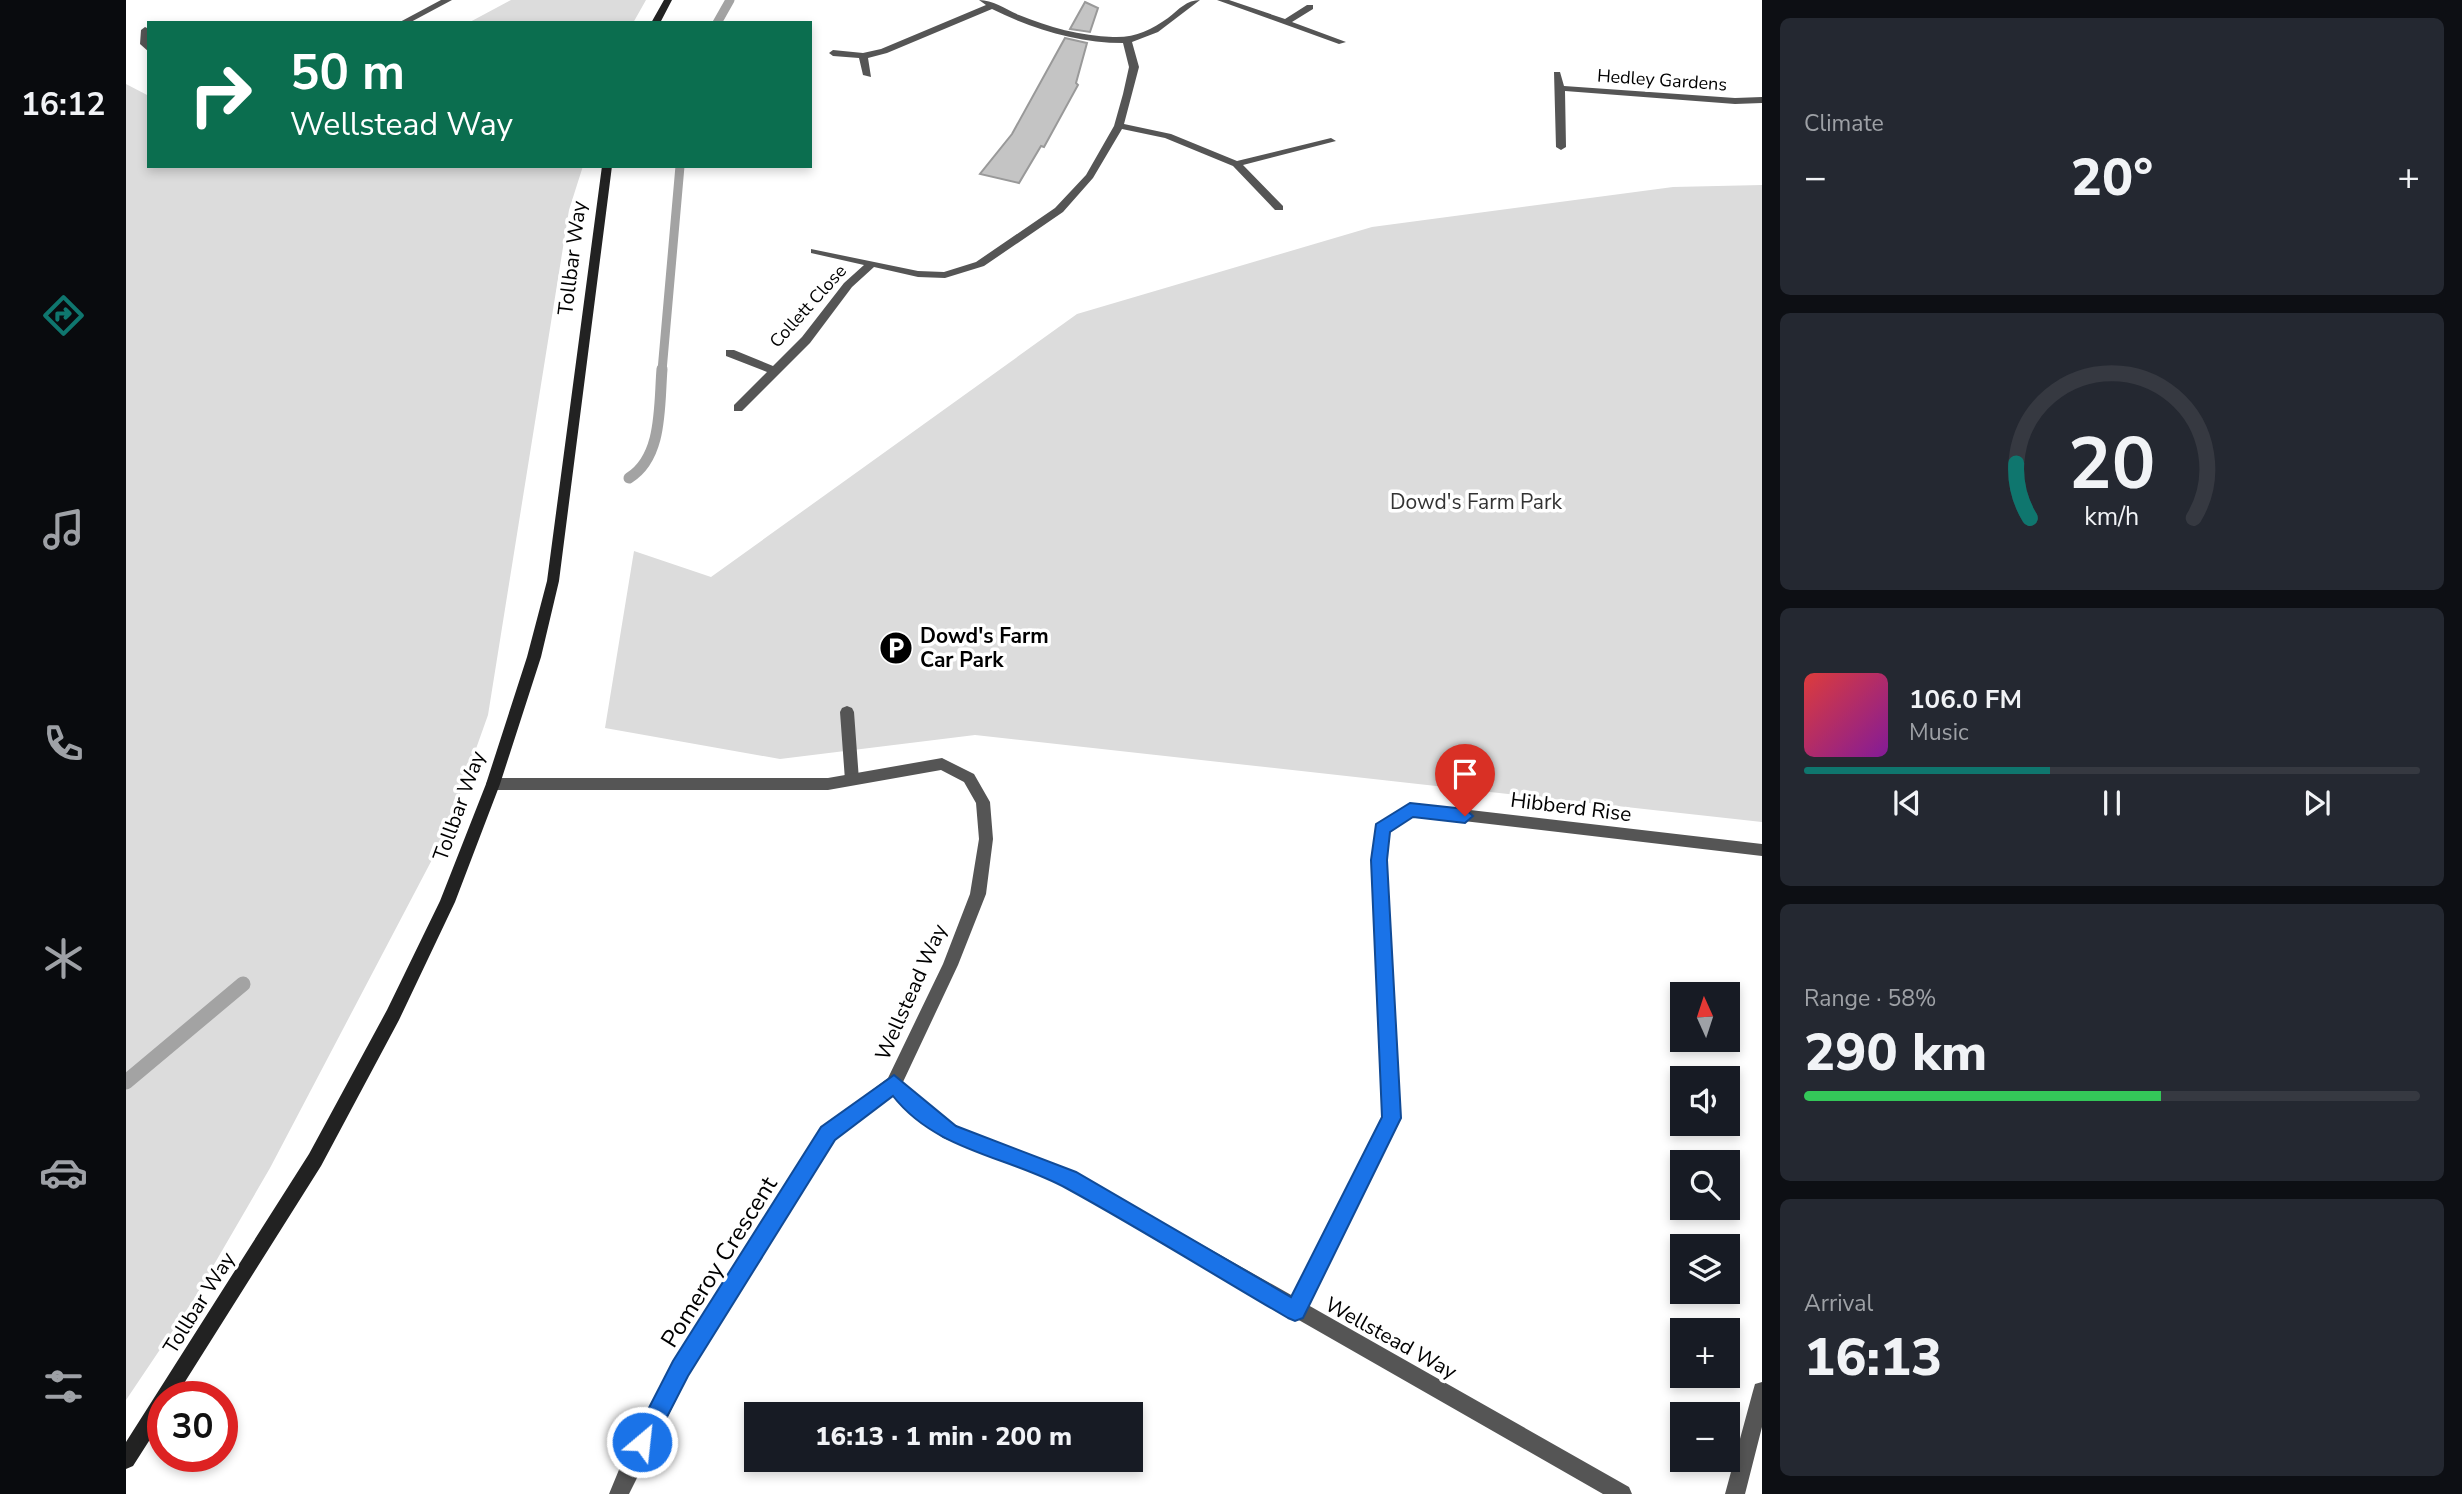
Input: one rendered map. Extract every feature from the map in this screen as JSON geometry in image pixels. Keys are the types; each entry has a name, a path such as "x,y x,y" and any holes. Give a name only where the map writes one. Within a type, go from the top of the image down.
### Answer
{"main road":[{"path":"656,21 668,0"},
{"name":"Tollbar Way","path":"175,1381 315,1160 393,1015 447,902 493,784 534,657 553,581 607,168"},
{"path":"126,1459 147,1427"}],"street":[{"path":"406,21 448,0"},
{"path":"983,0 1031,22 1071,32 1127,40 1153,32 1196,0"},
{"path":"1221,0 1342,42"},
{"path":"833,53 863,56 884,51 992,6"},
{"path":"1286,22 1310,7"},
{"path":"145,30 144,44 147,47"},
{"name":"Collett Close","path":"815,251 918,274 945,275 980,264 1059,210 1090,176 1119,126 1134,67 1127,40"},
{"path":"863,56 867,75"},
{"path":"1557,74 1560,88 1560,147"},
{"name":"Hedley Gardens","path":"1560,88 1735,101 1762,100"},
{"path":"1119,126 1168,136 1236,163 1279,208"},
{"path":"1236,163 1331,141"},
{"name":"Collett Close","path":"738,408 772,370 806,340 848,285 871,264"},
{"name":"Collett Close","path":"730,353 772,370"},
{"path":"847,712 852,780"},
{"name":"Wellstead Way","path":"493,784 828,784 942,764 969,778 983,802 986,839 978,894 950,965 894,1084 909,1102 949,1132 1069,1179 1295,1311 1622,1494"},
{"name":"Hibberd Rise","path":"1295,1311 1391,1118 1379,860 1382,829 1410,810 1762,850"},
{"name":"Pomeroy Crescent","path":"619,1494 630,1467 681,1369 828,1134 894,1084"},
{"path":"1735,1494 1762,1391"}],"green space":[{"path":"511,0 646,0 634,21 472,21"},
{"path":"126,84 147,95 147,168 582,168 569,210 488,715 446,833 270,1168 194,1299 126,1400"},
{"name":"Dowd's Farm Park","path":"1762,185 1762,822 975,735 780,759 605,728 634,551 711,577 1077,314 1372,227 1673,187"}],"building":[{"path":"1085,2 1098,8 1090,32 1070,29"},
{"path":"1065,38 1087,43 1076,83 1078,85 1044,147 1041,146 1019,183 980,174 1012,134"}],"waterway":[{"path":"718,21 730,0"},
{"path":"662,371 680,168"},
{"path":"629,478 640,469 654,444 662,369"},
{"path":"126,1082 243,984"}],"place":[{"name":"Dowd's Farm Car Park","path":"896,648"}],"route":[{"path":"642,1442 681,1369 828,1134 894,1084 909,1102 949,1132 1069,1179 1295,1311 1391,1118 1379,860 1382,829 1410,810 1465,816"}]}
